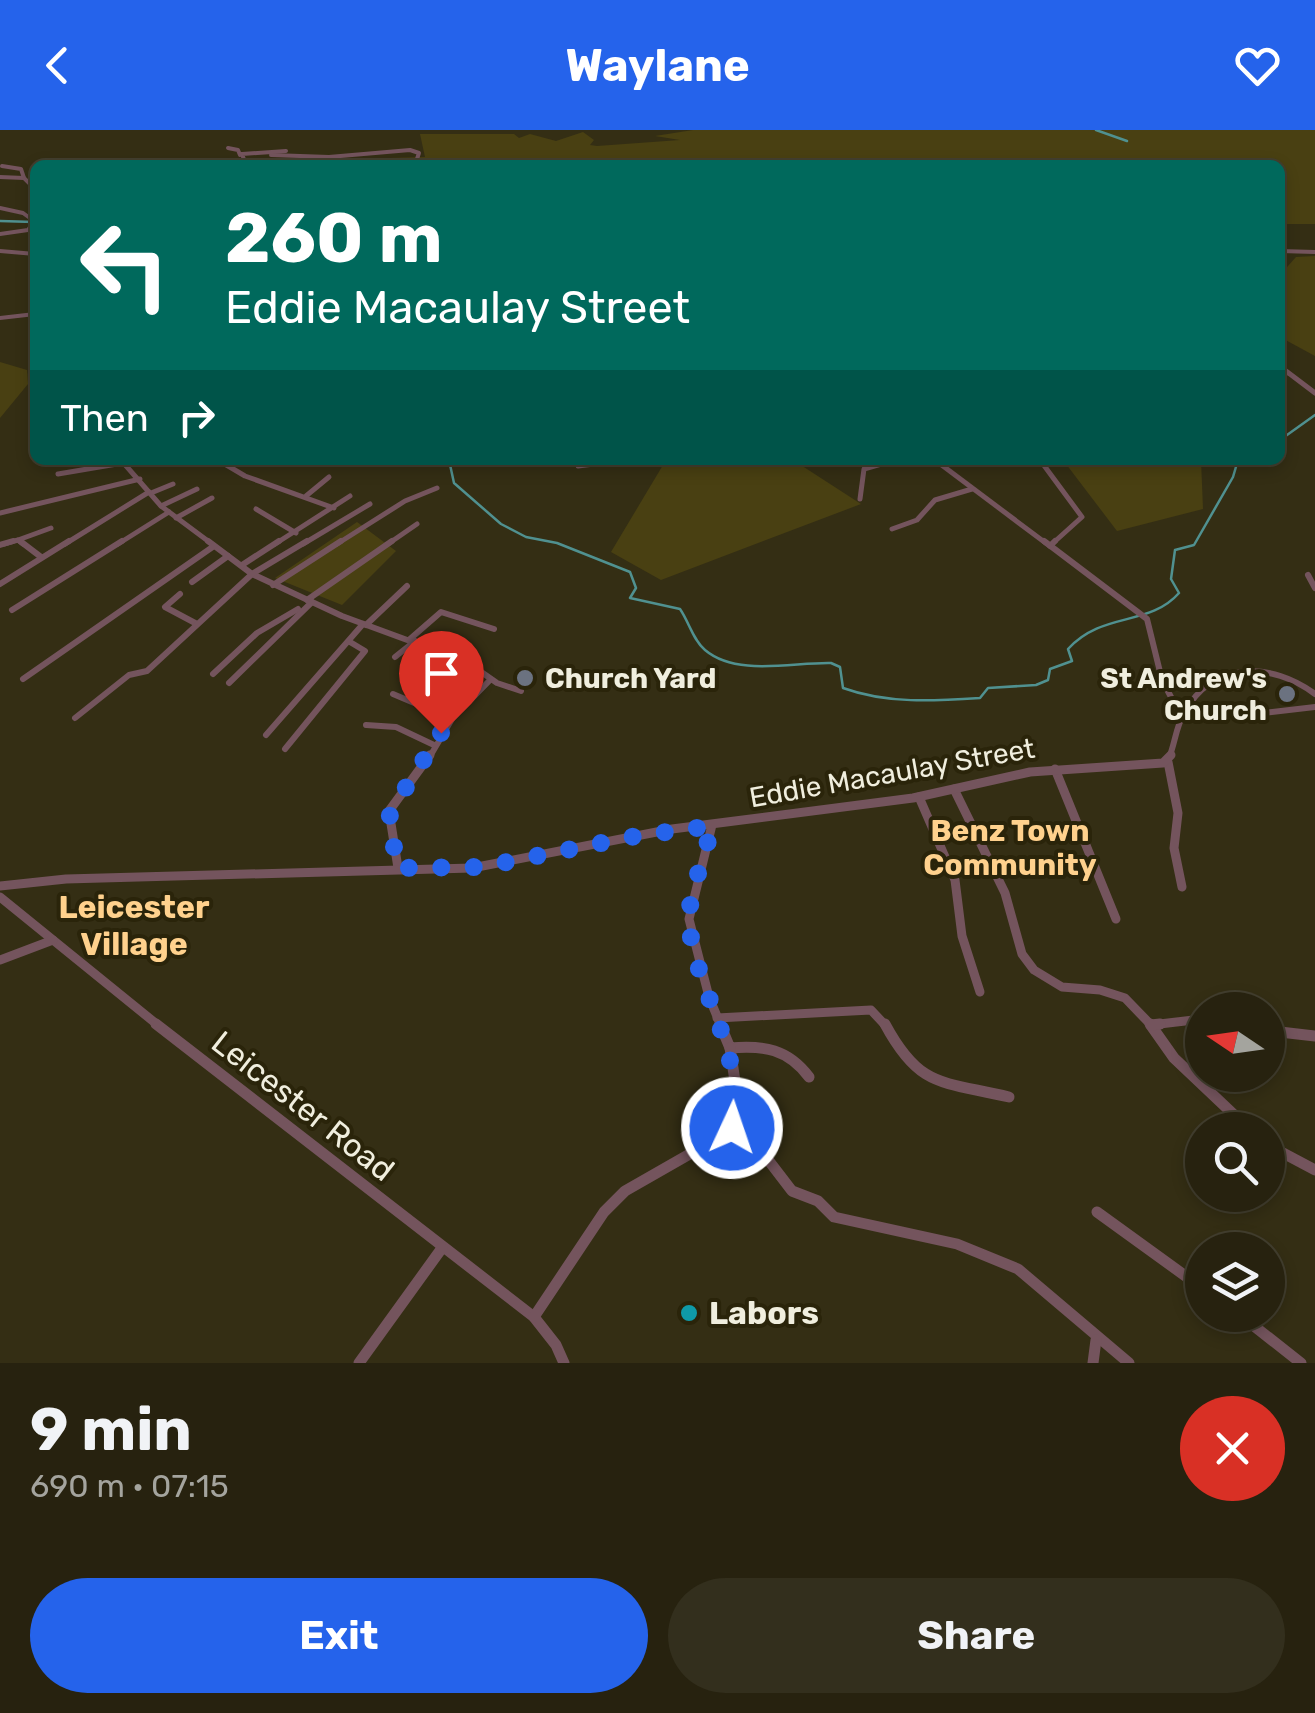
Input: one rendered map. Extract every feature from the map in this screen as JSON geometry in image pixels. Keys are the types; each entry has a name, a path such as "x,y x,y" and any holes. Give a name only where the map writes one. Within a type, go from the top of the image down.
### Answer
{"street":[{"path":"228,148 238,150 246,160"},
{"path":"240,155 286,151 271,156 329,157 414,150 419,153 417,160"},
{"path":"2,166 20,169 30,183"},
{"path":"0,178 24,178"},
{"path":"0,208 23,213 30,219"},
{"path":"0,234 30,227"},
{"path":"0,251 30,254"},
{"path":"1285,251 1315,252"},
{"path":"0,318 30,315"},
{"path":"1285,371 1315,392"},
{"path":"58,474 102,465"},
{"path":"126,465 161,506 252,574 364,624 467,662 490,680 521,691"},
{"path":"226,465 244,476 334,508"},
{"path":"578,466 586,465"},
{"path":"860,498 864,470 880,465"},
{"path":"941,465 1144,616 1158,649 1158,681 1180,714"},
{"path":"1044,465 1082,517 1050,546"},
{"path":"306,496 329,477"},
{"path":"0,513 140,479"},
{"path":"0,584 150,493 173,484"},
{"path":"273,585 405,502 438,488"},
{"path":"892,529 917,520 935,500 972,488"},
{"path":"161,506 197,489"},
{"path":"242,565 350,496"},
{"path":"12,610 173,515 212,498"},
{"path":"75,718 129,675 147,671 252,574 370,504"},
{"path":"256,510 296,533"},
{"path":"230,683 310,601 417,524"},
{"path":"0,545 51,528"},
{"path":"18,540 42,558"},
{"path":"23,679 214,546"},
{"path":"192,582 228,556"},
{"path":"1308,575 1315,588"},
{"path":"266,735 364,624 407,586"},
{"path":"180,594 165,606 198,624"},
{"path":"213,674 257,633 302,608"},
{"path":"395,657 440,612 494,630"},
{"path":"285,749 365,651 350,642"},
{"path":"1182,887 1174,848 1178,813 1168,762 1180,714 1220,677 1242,671 1292,676 1315,694"},
{"path":"398,868 387,817 452,719 490,680"},
{"path":"393,694 452,719"},
{"path":"1255,714 1315,707"},
{"path":"366,725 396,727 434,745"},
{"name":"Eddie Macaulay Street","path":"0,886 76,878 482,867 654,832 918,796 1054,768 1168,762"},
{"path":"1054,768 1116,918"},
{"path":"954,789 1005,893 1027,963 1050,983 1100,990 1124,998 1151,1025 1174,1058 1231,1112"},
{"path":"918,796 956,880 962,936 980,992"},
{"path":"712,826 689,919 717,1018 730,1048 736,1088 730,1132"},
{"name":"Leicester Road","path":"0,897 534,1317 556,1345 564,1363"},
{"path":"0,960 52,940"},
{"path":"717,1018 870,1010 883,1020 900,1055 912,1067 1009,1097"},
{"path":"1151,1025 1185,1021"},
{"path":"1285,1033 1315,1036"},
{"path":"730,1048 781,1050 798,1060 809,1077"},
{"path":"534,1317 604,1212 625,1190 730,1132"},
{"path":"730,1132 769,1161 792,1191 818,1201 834,1217 987,1254 1015,1266 1096,1340 1129,1363"},
{"path":"1285,1154 1315,1170"},
{"path":"1097,1212 1185,1276"},
{"path":"359,1363 442,1248"},
{"path":"1262,1332 1301,1363"},
{"path":"1093,1363 1096,1340"}],"shaded area":[{"path":"693,130 1315,130 1315,224 1285,224 1285,160 317,160 425,157 420,134 514,134 519,138 530,134 556,141 583,132 594,140 590,145 597,146 680,140 655,136"},
{"path":"1315,256 1315,356 1285,340 1285,269 1296,257"},
{"path":"0,362 27,370 28,384 0,418"},
{"path":"663,465 801,465 861,504 661,580 611,552"},
{"path":"1067,465 1201,465 1203,509 1117,531"},
{"path":"357,522 396,551 342,605 275,578"}],"waterway":[{"path":"1096,130 1127,141"},
{"path":"0,221 30,222"},
{"path":"1285,436 1315,415"},
{"path":"450,465 454,483 501,524 526,537 557,543 630,572 636,588 630,598 680,609 701,646 718,658 749,666 831,663 840,667 843,688 876,697 928,700 980,698 988,688 1036,685 1048,680 1050,669 1072,661 1068,649 1082,637 1167,604 1179,593 1171,579 1175,550 1194,545 1237,465"}],"place":[{"name":"Church Yard","path":"525,678"},
{"name":"St Andrew's Church","path":"1287,694"},
{"name":"Labors","path":"689,1313"}],"district":[{"name":"Benz Town Community","path":"1010,848"},
{"name":"Leicester Village","path":"134,926"}],"route":[{"path":"441,733 423,767 387,817 398,868 482,867 636,836 712,826 689,919 709,997 730,1048 736,1088 732,1128"}]}
